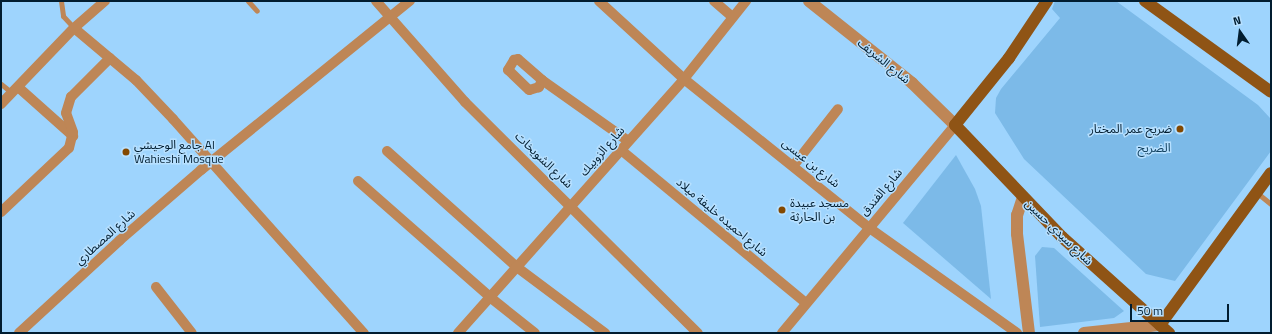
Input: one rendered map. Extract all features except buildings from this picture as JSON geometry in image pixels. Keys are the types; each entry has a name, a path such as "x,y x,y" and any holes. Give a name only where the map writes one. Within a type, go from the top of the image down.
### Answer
{"main road":[{"path":"955,125 1009,58 1047,1"},
{"path":"1145,1 1268,91 1271,103"},
{"name":"شارع سيدي حسين","path":"955,125 1062,237 1157,329 1169,333"},
{"path":"1157,329 1271,173"}],"street":[{"path":"1,104 74,28 105,1"},
{"name":"شارع الشويخات","path":"376,1 465,102 572,205 603,241 698,333"},
{"name":"شارع المصطاري","path":"19,333 120,240 342,54 391,18 410,1"},
{"name":"شارع بن عيسى","path":"599,1 684,79 794,165 868,227 1017,333"},
{"path":"714,1 731,16"},
{"name":"شارع الزوبيك","path":"458,333 518,268 684,79 731,16 746,1"},
{"name":"شارع الشريف","path":"809,1 912,83 955,125"},
{"path":"74,28 136,80 173,119 211,164 364,333"},
{"path":"1,212 69,148 73,136 66,113 71,97 110,58"},
{"path":"542,80 533,90 524,86 507,71 514,60 521,61 542,80 628,141"},
{"path":"15,90 73,136"},
{"path":"794,165 838,109"},
{"name":"شارع الفندق","path":"782,333 868,227 955,125"},
{"name":"شارع احميده خليفة ميلاد","path":"621,150 806,303"},
{"path":"387,151 518,268 606,333"},
{"path":"358,181 491,298 536,333"},
{"path":"1023,197 1017,215 1017,234 1029,333"},
{"path":"156,287 192,333"},
{"path":"1084,333 1146,328 1157,329"}],"lane":[{"path":"61,1 63,16 74,28"},
{"path":"248,1 257,11"},
{"path":"1,84 15,90"},
{"path":"1256,192 1271,204"}],"green space":[{"name":"الضريح","path":"1055,1 1116,1 1258,105 1270,118 1271,151 1175,281 1146,274 1024,159 995,113 996,98 1001,89 1060,18 1052,9"},
{"path":"956,155 975,189 981,206 991,299 903,223"},
{"path":"1042,247 1054,248 1124,311 1114,318 1040,327 1035,256"}],"place":[{"name":"ضريح عمر المختار","path":"1180,129"},
{"name":"جامع الوحيشي Al Wahieshi Mosque","path":"126,152"},
{"name":"مسجد عبيدة بن الحارثة","path":"782,210"}]}
